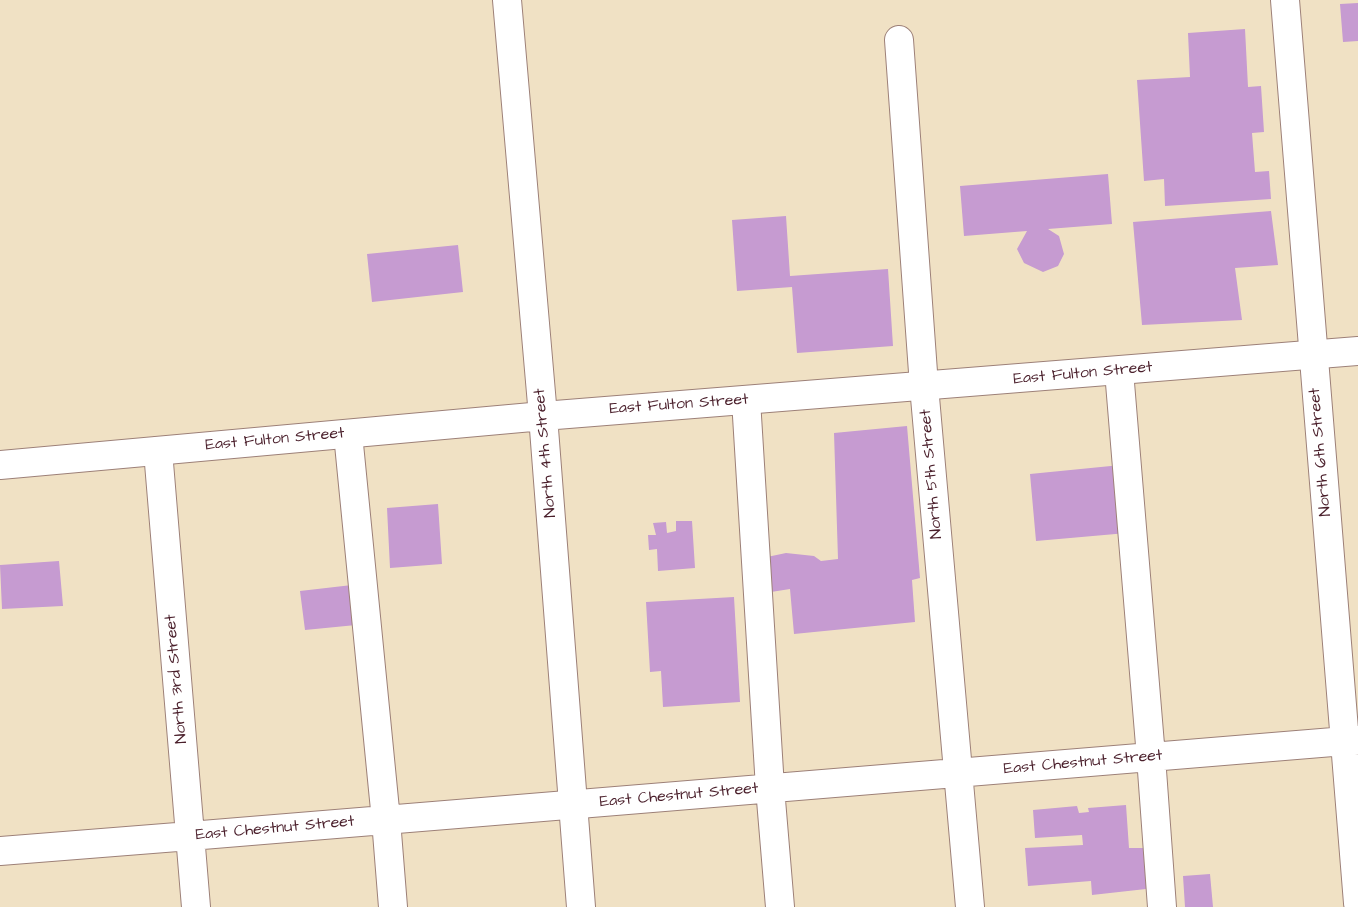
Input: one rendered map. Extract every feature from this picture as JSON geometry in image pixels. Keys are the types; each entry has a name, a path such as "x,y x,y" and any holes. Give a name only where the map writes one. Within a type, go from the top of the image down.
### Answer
{"street":[{"name":"North 4th Street","path":"507,0 543,416 581,907"},
{"name":"North 6th Street","path":"1285,0 1313,355 1351,741 1358,903"},
{"name":"North 5th Street","path":"898,40 924,386 970,907"},
{"name":"East Fulton Street","path":"0,465 543,416 1358,352"},
{"path":"1119,371 1162,907"},
{"path":"746,400 770,788 780,907"},
{"path":"348,434 393,907"},
{"name":"North 3rd Street","path":"158,451 196,907"},
{"name":"East Chestnut Street","path":"0,851 1351,741"}],"building":[{"path":"1358,3 1358,41 1343,42 1340,4"},
{"path":"1245,29 1248,87 1261,86 1264,132 1252,133 1255,172 1269,171 1271,199 1165,206 1164,179 1144,181 1137,80 1190,77 1188,33"},
{"path":"1108,174 1112,224 1048,229 1059,236 1064,254 1058,266 1043,272 1024,263 1017,249 1027,231 964,236 960,186"},
{"path":"1271,211 1278,265 1235,268 1242,320 1142,325 1133,222"},
{"path":"786,216 790,276 888,269 893,346 797,353 792,287 737,291 732,220"},
{"path":"458,245 463,292 372,302 367,254"},
{"path":"907,426 920,578 912,580 915,622 794,634 790,589 771,592 767,557 786,553 814,556 821,561 838,559 834,433"},
{"path":"1121,465 1127,533 1036,541 1030,474"},
{"path":"438,504 442,564 390,568 387,508"},
{"path":"676,521 692,521 695,568 658,571 657,549 649,550 648,535 656,535 653,523 666,522 667,533 676,531"},
{"path":"59,561 63,606 2,609 0,565"},
{"path":"352,585 356,625 305,630 300,591"},
{"path":"734,597 740,702 663,707 661,671 650,672 646,602"},
{"path":"1126,805 1129,848 1145,848 1146,889 1092,895 1091,881 1028,886 1025,848 1083,845 1082,835 1035,838 1033,810 1077,806 1079,813 1089,812 1088,808"},
{"path":"1210,874 1213,907 1185,907 1183,876"}]}
